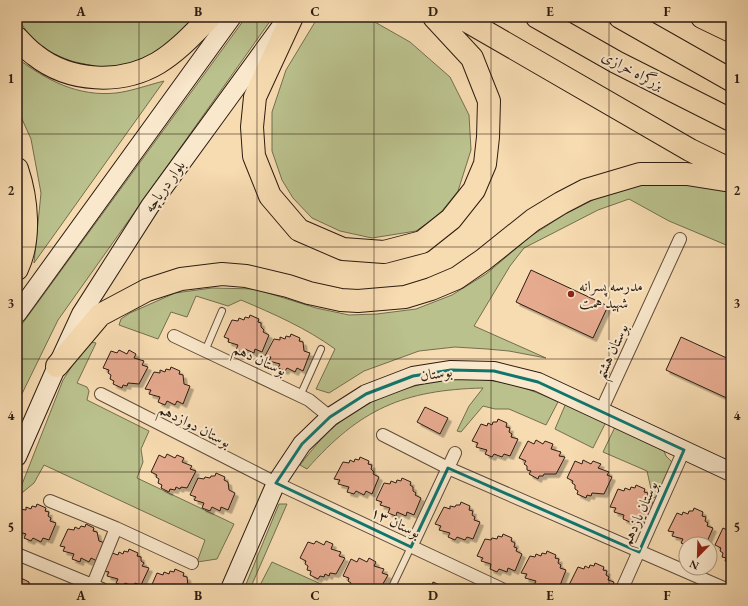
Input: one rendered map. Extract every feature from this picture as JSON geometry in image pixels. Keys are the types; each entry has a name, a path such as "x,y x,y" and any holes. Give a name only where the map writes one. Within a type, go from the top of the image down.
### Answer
{"highway":[{"path":"17,38 35,55 53,66 73,74 95,78 115,78 135,74 158,63 177,49 210,17"},
{"path":"292,17 267,67 255,97 252,127 254,156 270,196 299,230 343,249 384,252 422,242 451,219 474,190 485,164 488,137 489,101 472,58 434,17"},
{"path":"460,17 690,150 731,170"},
{"name":"بزرگراه خرازی","path":"537,17 616,62 731,120"},
{"path":"620,17 731,80"},
{"path":"702,17 731,31"},
{"path":"17,169 23,185 25,227 21,260 17,269"},
{"path":"57,366 100,315 147,290 181,279 222,274 246,276 288,286 308,293 341,300 358,301 405,297 431,289 457,278 483,260 533,220 586,190 640,174 687,174 731,181"}],"main road":[{"path":"17,314 232,17"},
{"name":"بلوار دریاچه","path":"17,458 81,314 150,206 287,17"},
{"name":"بوستان","path":"230,589 276,483 302,444 330,417 366,394 413,376 451,370 494,371 538,382 731,472"}],"street":[{"name":"بوستان هشتم","path":"601,411 680,239"},
{"name":"بوستان دهم","path":"174,336 309,400 330,417"},
{"name":"بوستان دوازدهم","path":"101,394 276,483"},
{"path":"382,435 448,468 726,589"},
{"name":"بوستان یازدهم","path":"622,589 684,450"},
{"path":"411,547 456,452"},
{"name":"بوستان ۱۳","path":"276,483 502,589"},
{"path":"50,501 116,528 192,563"},
{"path":"17,554 95,588 116,528"}],"lane":[{"path":"205,351 222,310"},
{"path":"300,396 321,349"},
{"path":"391,589 411,547"}],"highlighted area":[{"path":"451,370 494,371 538,382 684,450 639,552 448,468 411,547 276,483 302,444 330,417 366,394 413,376"}],"green space":[{"path":"17,17 196,17 164,49 122,67 98,67 71,61 47,51 29,35"},
{"path":"246,17 273,17 58,320 17,404 17,331"},
{"path":"318,17 366,17 410,42 450,77 469,115 471,150 458,191 438,216 416,231 372,238 340,231 312,218 293,198 282,180 272,151 272,112 286,70"},
{"path":"17,58 51,80 89,92 102,94 116,93 164,81 34,263 41,193 31,139 17,108"},
{"path":"652,182 684,182 731,190 731,247 669,221 629,199 598,210 524,248 510,266 474,326 546,358 509,351 455,347 419,351 364,371 329,393 316,389 335,349 324,341 278,316 241,300 228,306 196,296 187,317 171,312 158,339 119,325 121,319 130,313 175,293 212,288 255,289 316,308 349,315 377,314 416,309 452,295 486,274 531,236 567,213 607,193"},
{"path":"88,341 96,343 77,383 87,387 89,391 87,400 149,431 141,449 143,462 137,478 234,524 217,559 197,562 205,540 44,465 34,483 17,497 63,380"},
{"path":"447,378 478,379 504,383 530,390 558,402 546,425 509,409 495,409 483,406 461,432 457,431 469,406 483,388 429,393 406,399 385,407 365,418 346,431 326,448 307,469 300,465 330,430 347,416 360,408 402,390"},
{"path":"566,403 606,422 593,448 555,429"},
{"path":"615,427 664,451 666,456 672,462 658,496 653,498 647,471 603,452"},
{"path":"279,504 287,504 250,589 244,589"},
{"path":"272,562 332,589 258,589"}],"building":[{"path":"531,270 608,306 593,338 516,302"},
{"path":"250,315 259,319 258,322 261,323 261,327 264,330 263,332 269,335 262,352 255,349 254,353 245,349 244,353 236,350 238,345 228,342 229,339 224,337 232,320 238,321 239,318 244,320 245,317 249,318"},
{"path":"291,334 300,338 299,341 303,342 304,351 310,353 303,371 297,368 295,372 287,368 285,371 278,368 280,364 269,361 271,357 265,356 274,339 280,340 280,337 285,339 286,336 290,337"},
{"path":"681,337 731,360 731,400 666,370"},
{"path":"119,350 127,354 129,350 136,354 134,358 144,361 142,365 148,367 139,384 128,383 127,386 123,385 122,388 113,384 114,381 110,379 111,375 108,373 109,370 103,368 111,351 117,353"},
{"path":"171,367 180,371 179,374 183,375 184,384 190,386 183,404 177,401 175,405 167,401 165,405 158,402 160,397 149,394 151,390 145,389 154,372 160,373 160,370 165,372 166,369 170,370"},
{"path":"425,407 448,418 440,434 417,422"},
{"path":"498,419 507,423 506,427 510,428 509,432 512,434 511,437 518,439 510,456 504,454 502,457 494,454 492,457 485,454 487,450 476,447 478,443 472,441 481,424 487,426 488,423 492,425 493,422 497,422"},
{"path":"536,440 543,444 545,441 553,444 551,449 561,452 559,456 565,457 556,474 544,474 543,476 539,476 538,479 529,474 531,471 527,470 527,466 524,464 526,461 519,458 528,441 534,444"},
{"path":"167,454 175,458 177,455 184,458 182,462 192,466 190,469 196,471 187,488 181,487 180,489 176,487 175,490 170,489 169,492 161,488 162,485 158,483 159,479 156,477 157,475 151,472 159,455 165,458"},
{"path":"360,457 369,461 368,464 372,465 371,469 374,472 373,474 379,477 372,494 366,491 364,495 356,491 354,494 347,492 349,487 338,484 340,480 334,479 343,462 349,463 350,460 354,462 355,459 359,460"},
{"path":"583,460 591,464 593,461 601,464 598,468 609,472 607,475 612,477 604,494 592,493 591,496 587,495 586,498 577,494 578,491 572,483 573,481 567,478 575,461 582,464"},
{"path":"216,473 225,477 224,480 228,482 229,490 235,493 228,510 221,507 220,511 212,507 210,511 202,508 204,503 194,500 196,497 190,495 198,478 210,478 211,476 215,476"},
{"path":"402,478 411,482 410,485 416,493 415,495 421,498 414,515 407,512 406,516 397,512 396,516 388,513 390,508 380,505 382,502 376,500 384,483 390,484 391,481 396,483 397,480 401,481"},
{"path":"636,485 645,489 644,492 648,493 647,497 650,499 649,502 655,504 648,521 641,519 640,523 632,519 630,522 623,519 624,515 614,512 616,508 610,507 618,489 624,491 625,488 630,490 631,487 635,488"},
{"path":"461,502 470,506 469,510 473,511 472,515 475,517 474,520 480,522 473,539 467,537 465,540 457,537 455,540 448,537 450,533 439,530 441,526 435,524 444,507 450,509 450,506 455,507 456,505 460,505"},
{"path":"37,504 46,508 45,511 49,512 48,516 51,518 50,521 56,523 49,540 43,538 41,542 33,538 31,541 24,538 26,534 17,531 17,514 20,509 26,510 26,507 31,509 32,506 36,507"},
{"path":"694,508 703,512 702,516 706,517 705,521 708,523 707,526 713,528 710,536 678,536 678,538 672,536 674,532 668,531 677,513 682,515 683,512 688,514 689,511 693,511"},
{"path":"86,524 94,528 93,531 97,532 99,541 105,543 97,561 91,558 89,562 81,558 80,562 72,559 74,554 63,551 65,547 60,546 68,529 74,530 75,527 79,529 81,526 85,527"},
{"path":"731,527 731,564 725,561 726,558 722,557 723,553 720,551 721,548 718,546 718,539 723,528 729,531"},
{"path":"503,534 512,538 511,541 515,543 514,547 517,548 516,551 522,554 515,571 508,568 507,572 499,569 497,572 490,569 491,564 481,561 483,558 477,556 485,539 497,539 498,536 502,537"},
{"path":"316,541 324,545 326,541 333,544 331,549 341,552 339,556 345,558 336,574 330,573 329,576 325,574 324,577 320,576 318,579 310,575 311,571 307,570 308,566 305,564 306,561 300,558 308,542 314,544"},
{"path":"129,549 138,553 137,556 141,557 141,561 144,563 142,566 149,568 141,585 135,583 133,586 125,583 123,586 116,583 118,579 107,576 109,572 103,571 112,553 118,555 119,552 123,554 124,551 128,552"},
{"path":"547,551 556,555 555,558 559,559 558,563 561,565 560,568 566,570 559,588 553,585 551,589 543,585 541,588 534,585 536,581 525,578 527,574 521,573 530,556 535,557 536,554 541,556 542,553 546,554"},
{"path":"359,558 367,562 369,558 376,562 374,566 384,569 382,573 388,575 380,589 354,589 350,587 351,583 348,581 349,578 343,576 351,559 357,562"},
{"path":"595,563 604,567 603,570 607,571 606,575 609,577 608,580 614,582 612,589 573,589 575,586 569,585 578,567 584,569 585,566 589,568 590,565 594,566"},
{"path":"175,569 184,573 183,576 187,577 188,586 194,589 150,589 157,573 163,575 164,572 169,574 170,571 174,572"},
{"path":"21,578 29,582 32,589 17,589 17,581 20,582"},
{"path":"433,582 442,586 441,589 414,589 416,587 421,588 422,585 427,587 428,584 432,585"}],"place":[{"name":"مدرسه پسرانه شهید همت","path":"571,294"}]}
